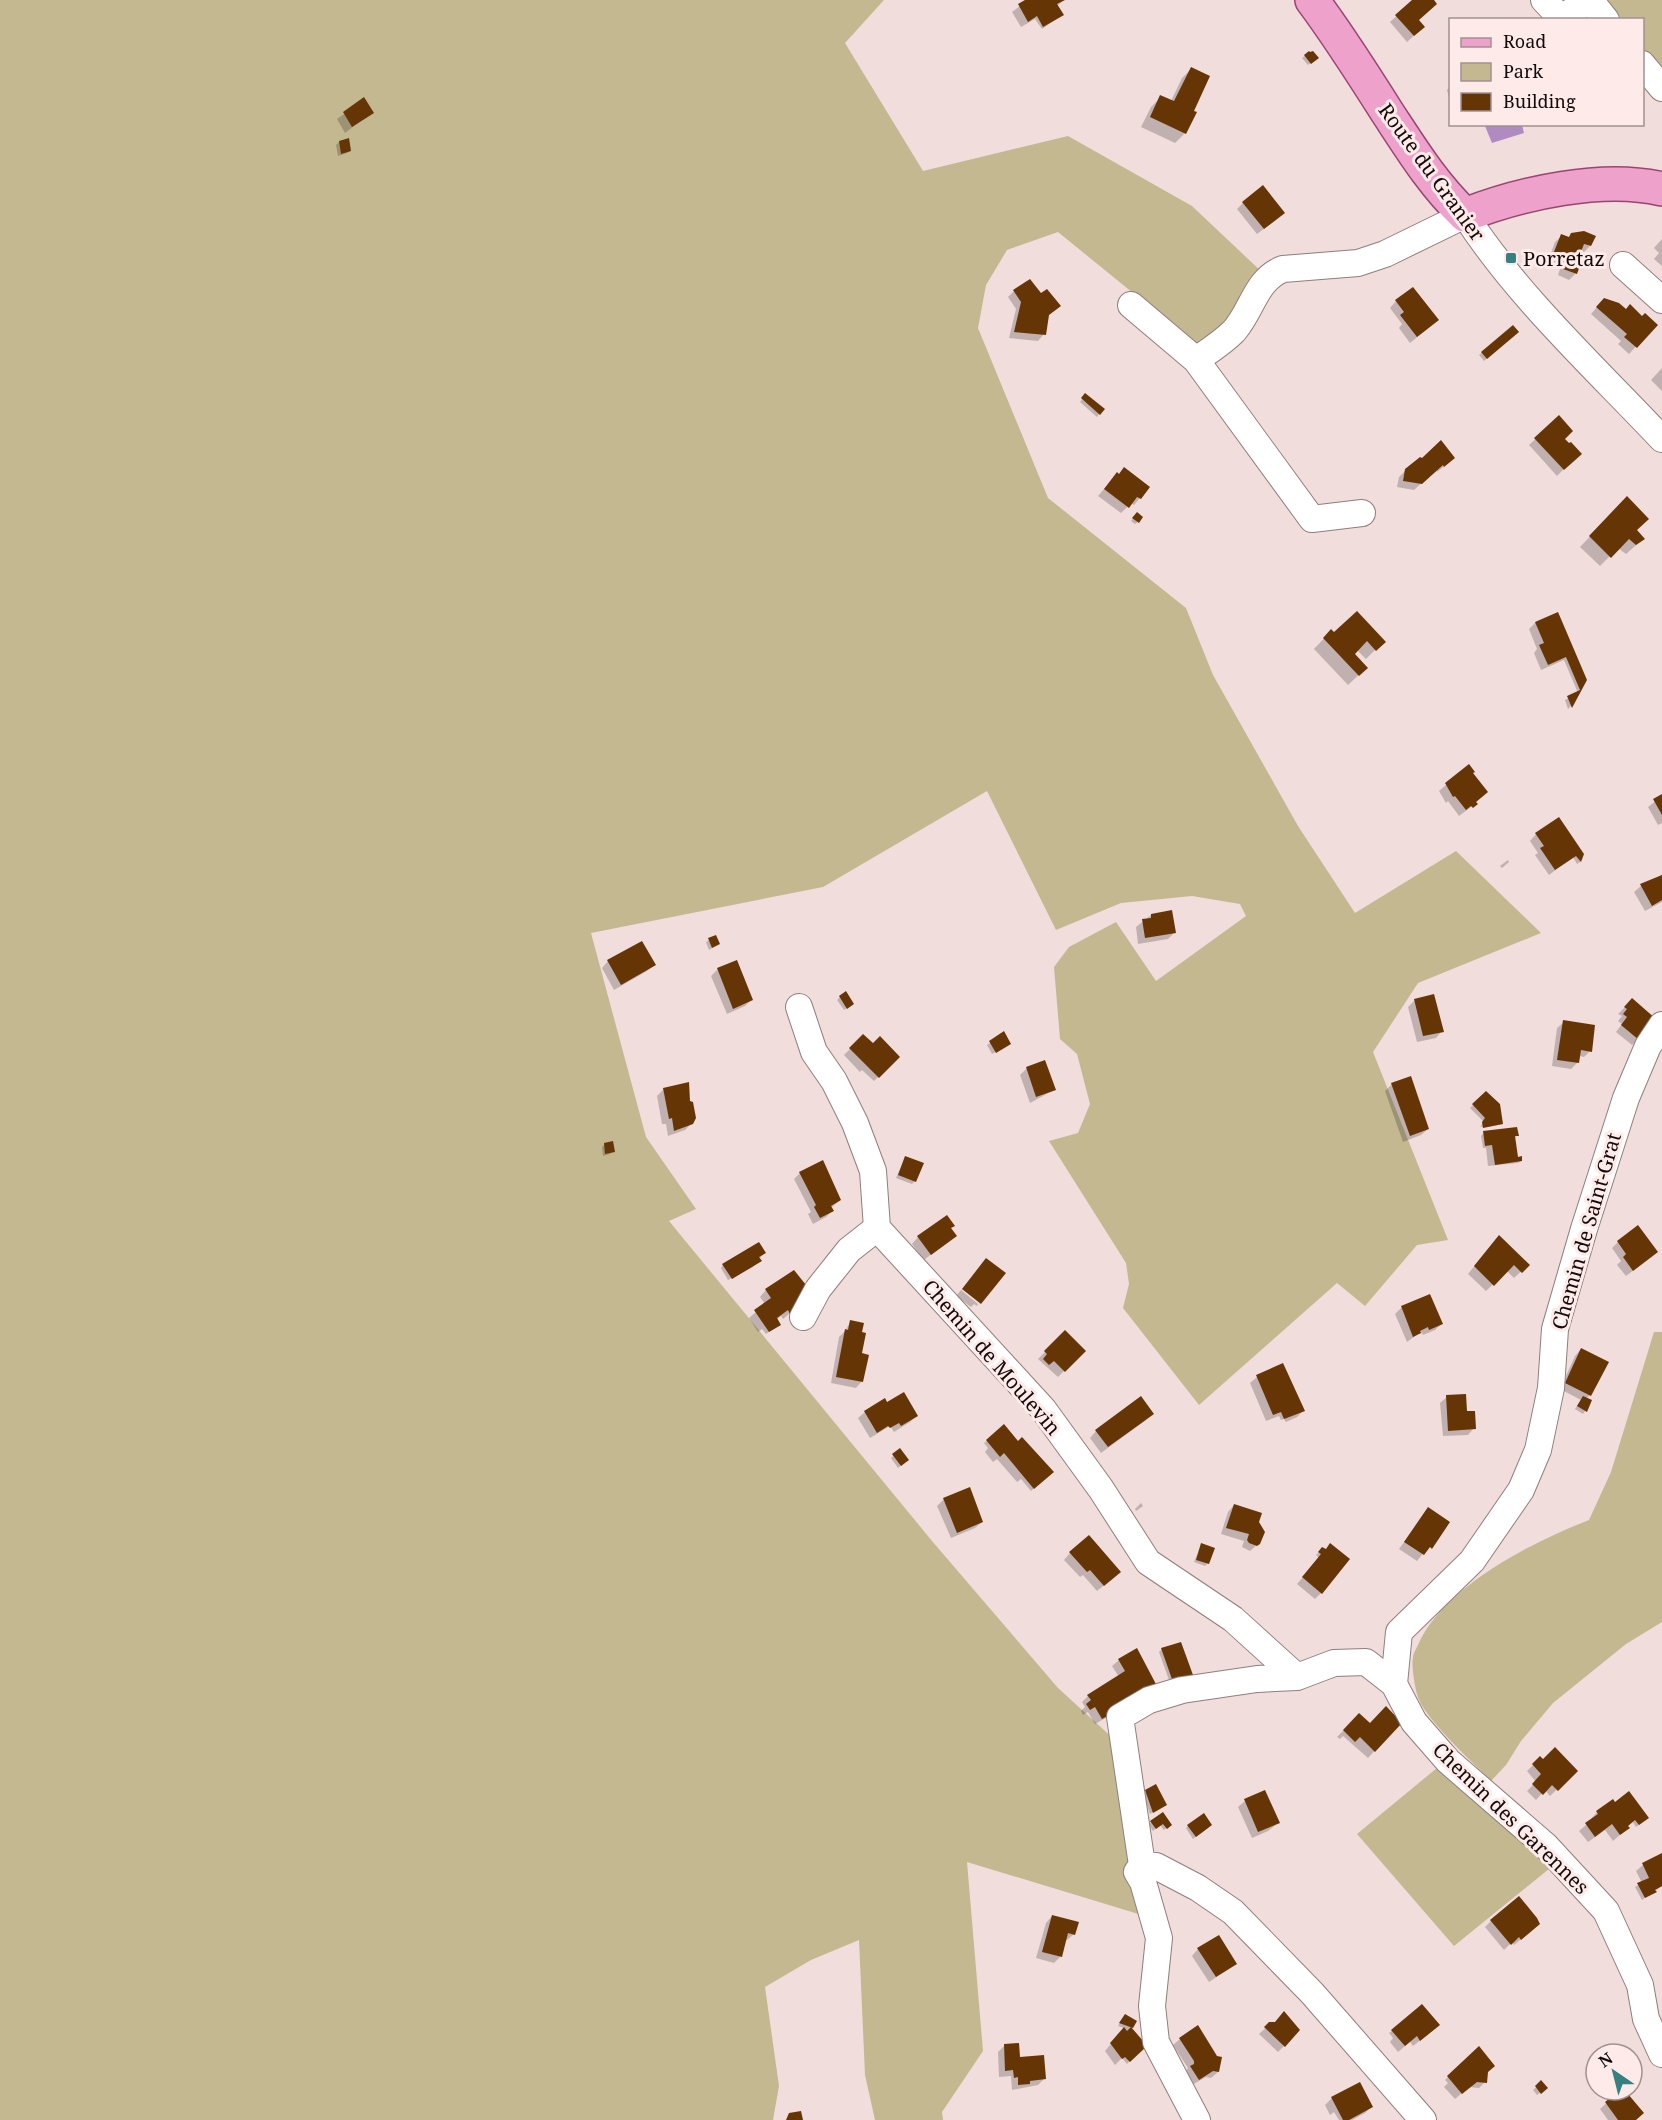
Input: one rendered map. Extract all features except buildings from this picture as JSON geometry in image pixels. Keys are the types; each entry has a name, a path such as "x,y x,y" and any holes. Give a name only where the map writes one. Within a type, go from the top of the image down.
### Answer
{"main road":[{"name":"Route du Granier","path":"1312,0 1424,168 1442,193 1466,215"},
{"path":"1466,215 1518,198 1594,185 1630,185 1662,189"}],"street":[{"path":"1544,0 1561,18 1590,0 1604,18"},
{"path":"1644,66 1662,86"},
{"path":"1196,360 1217,346 1235,329 1264,282 1273,273 1283,268 1358,263 1385,254 1466,215"},
{"name":"Route du Granier","path":"1466,215 1494,256 1662,439"},
{"path":"1623,265 1662,300"},
{"path":"1131,305 1196,360 1312,519 1362,513"},
{"path":"799,1007 814,1052 834,1081 855,1123 873,1171 877,1228 849,1250 818,1289 803,1317"},
{"name":"Chemin de Saint-Grat","path":"1394,1684 1399,1632 1472,1561 1521,1490 1530,1470 1538,1449 1551,1388 1555,1329 1584,1229 1626,1098 1648,1046 1662,1025"},
{"name":"Chemin de Moulevin","path":"877,1228 1043,1409 1101,1489 1148,1562 1233,1619 1297,1677"},
{"path":"1197,2120 1156,2042 1152,2006 1159,1938 1143,1882 1137,1872 1142,1865 1120,1717 1149,1700 1182,1690 1257,1679 1297,1677 1334,1663 1366,1662 1394,1684"},
{"name":"Chemin des Garennes","path":"1394,1684 1414,1722 1448,1761 1546,1846 1606,1911 1640,1985 1646,2019 1662,2054"},
{"path":"1142,1865 1156,1866 1198,1888 1233,1912 1312,1993 1423,2120"}],"green space":[{"path":"0,0 884,0 845,43 923,171 1068,136 1192,206 1264,274 1229,326 1197,345 1058,232 1007,250 986,285 978,328 1048,498 1186,608 1213,675 1298,826 1355,913 1456,851 1541,933 1418,983 1373,1052 1448,1240 1417,1245 1365,1306 1337,1283 1199,1405 1123,1308 1129,1284 1126,1263 1049,1141 1078,1133 1090,1104 1077,1054 1060,1039 1054,967 1069,947 1116,922 1156,981 1246,916 1240,904 1192,896 1121,903 1056,930 987,791 823,887 591,933 646,1137 696,1209 669,1221 932,1541 1058,1688 1116,1741 1145,1916 967,1862 983,2051 942,2112 943,2120 875,2120 865,2075 859,1940 811,1960 765,1987 779,2086 773,2120 0,2120"},
{"path":"1576,0 1662,0 1662,74 1644,61 1644,18 1596,18"},
{"path":"1654,1332 1662,1332 1662,1622 1626,1644 1553,1703 1491,1781 1438,1727 1421,1704 1414,1676 1414,1653 1430,1624 1447,1604 1468,1586 1516,1554 1589,1520 1611,1472"},
{"path":"1443,1763 1555,1864 1454,1946 1357,1834"}],"shaded area":[{"path":"1485,126 1522,126 1524,133 1492,143"}],"place":[{"name":"Porretaz","path":"1511,258"}]}
